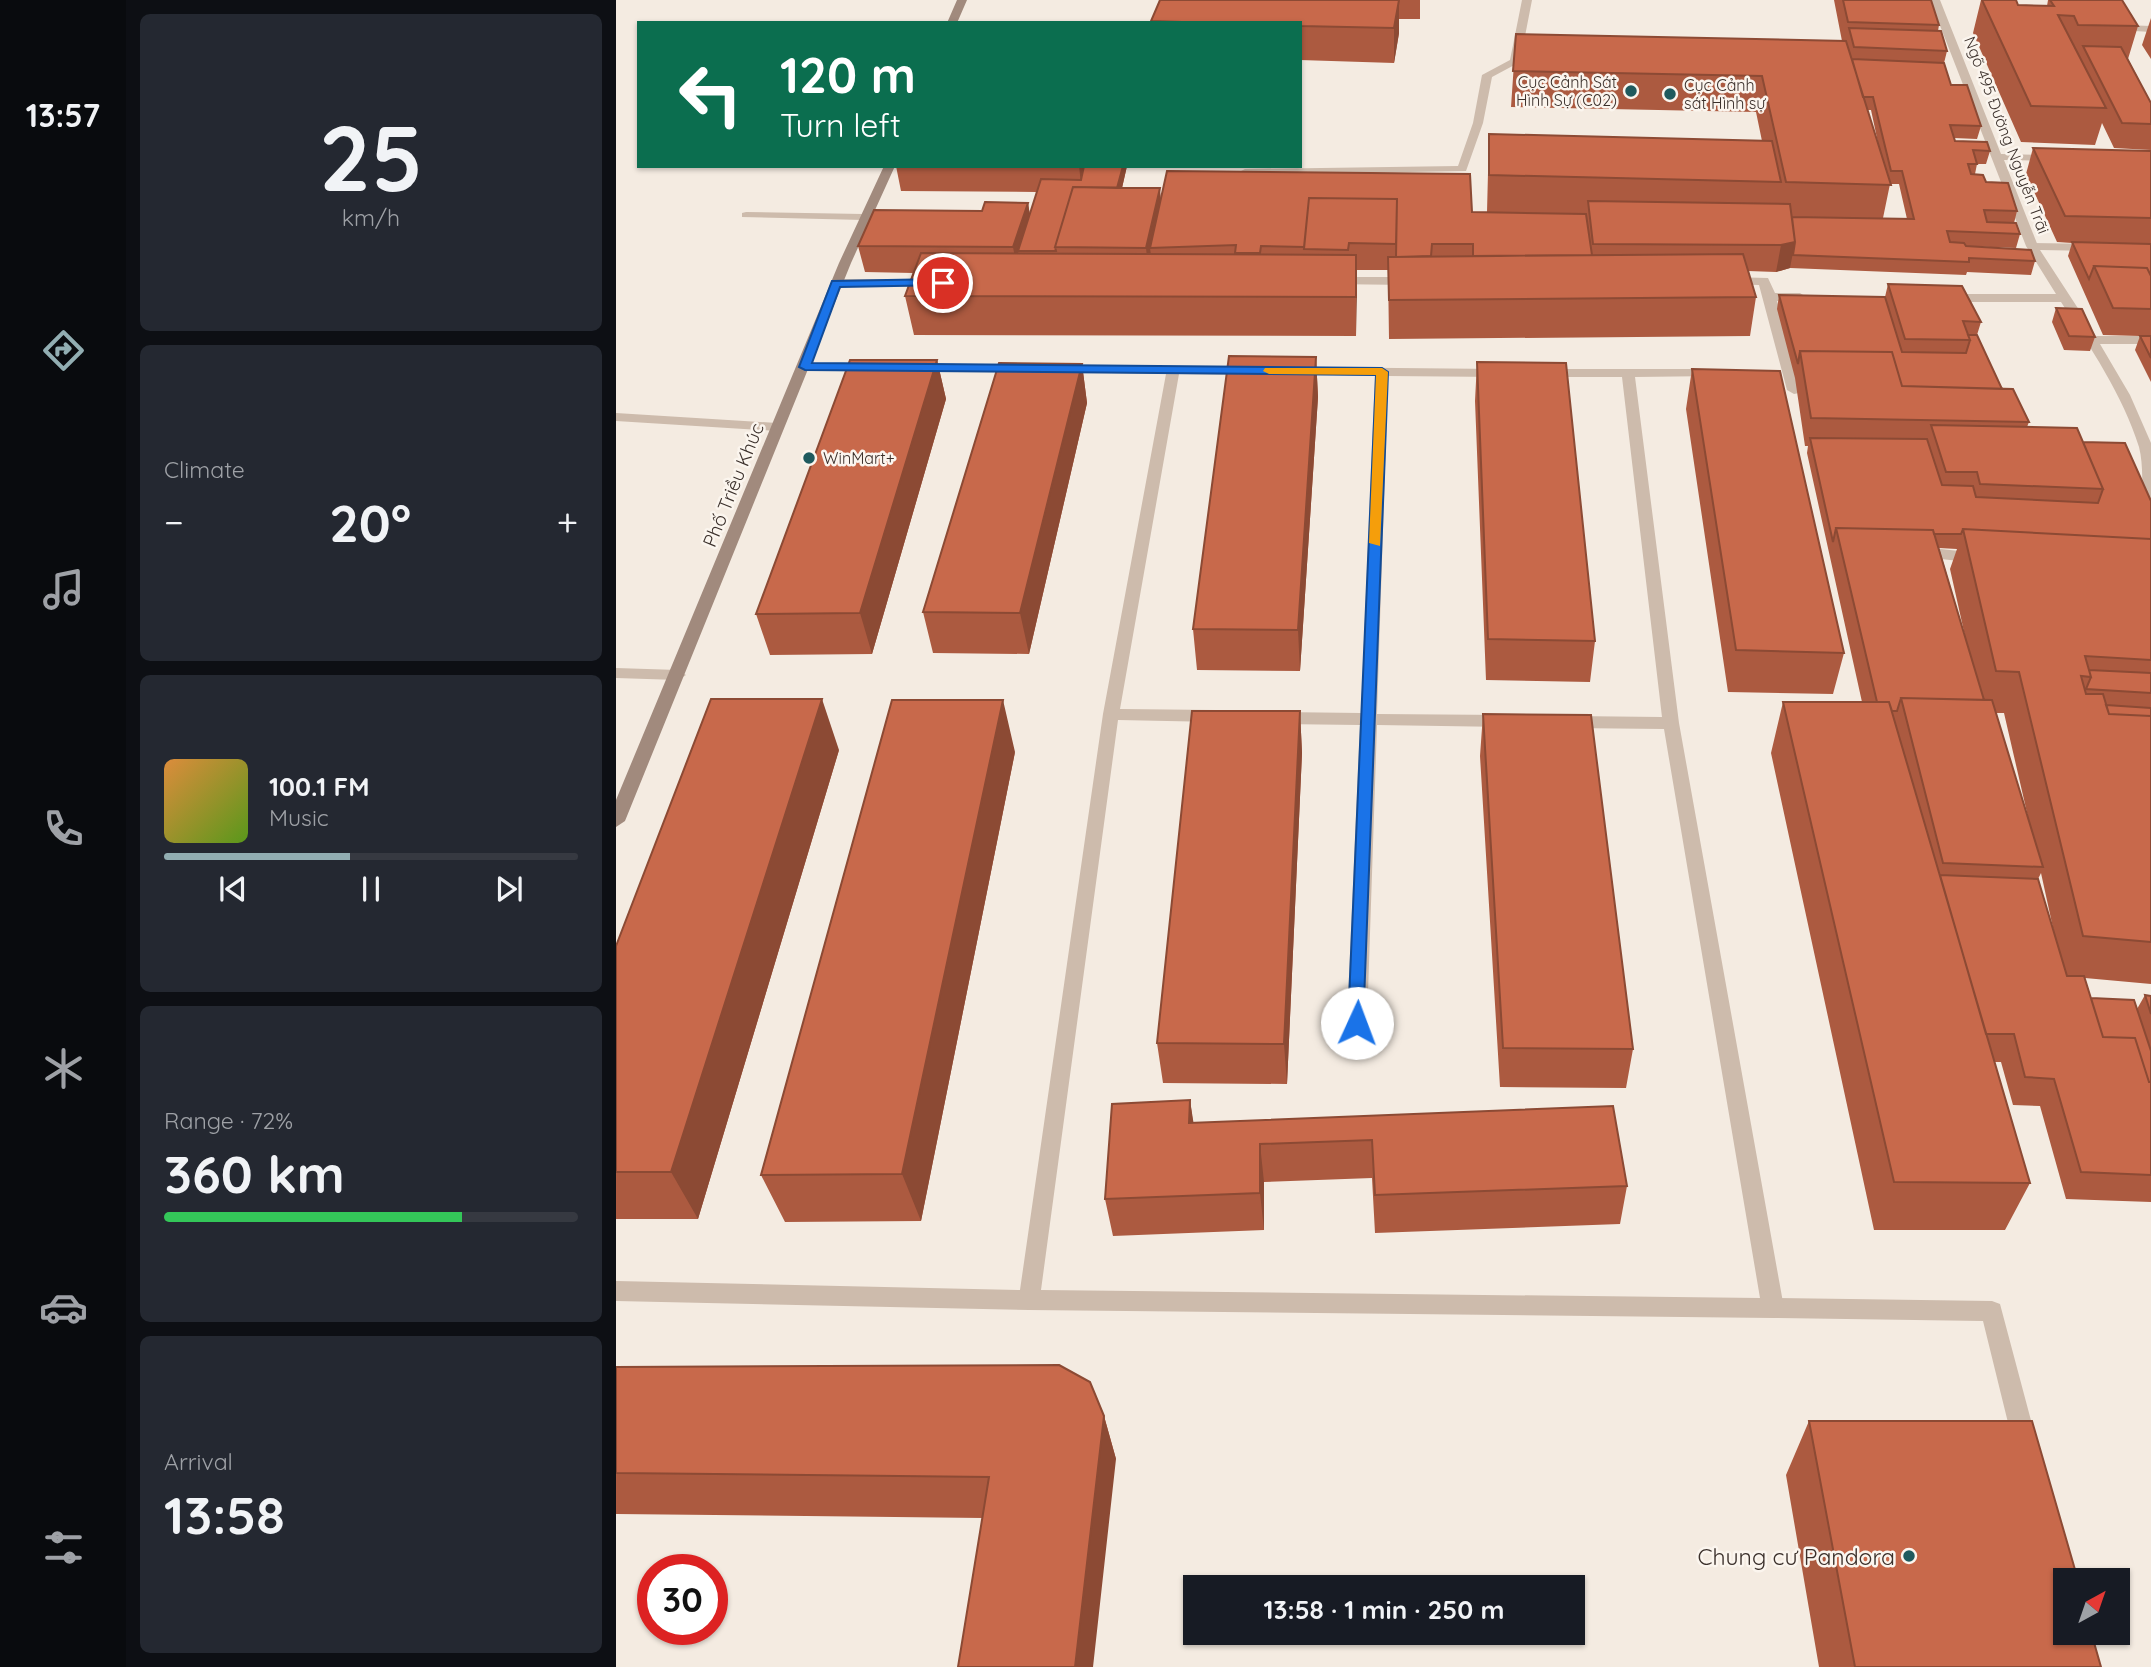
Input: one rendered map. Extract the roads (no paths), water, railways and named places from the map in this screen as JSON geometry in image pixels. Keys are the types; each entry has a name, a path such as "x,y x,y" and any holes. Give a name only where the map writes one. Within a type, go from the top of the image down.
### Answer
{"street":[{"path":"953,21 962,0"},
{"path":"1228,172 1462,169 1478,123 1487,75 1515,61 1527,0"},
{"name":"Ngõ 495 Đường Nguyễn Trãi","path":"1935,0 2032,246 2093,340 2143,449 2151,507"},
{"path":"2104,0 2120,32 2151,29"},
{"path":"1997,157 2061,159"},
{"name":"Phố Triều Khúc","path":"616,821 777,427 805,367 835,283 863,218 889,168"},
{"path":"746,215 863,218"},
{"path":"2032,246 2111,248"},
{"path":"1320,281 1417,281"},
{"path":"1709,281 1764,281 1794,390"},
{"path":"835,283 946,283"},
{"path":"1770,297 1809,298"},
{"path":"1927,298 1956,304 2064,298"},
{"path":"2093,340 2151,340"},
{"path":"805,367 1732,373"},
{"path":"1029,1300 1111,714 1173,370"},
{"path":"1357,1023 1382,372"},
{"path":"1628,374 1671,723 1773,1308"},
{"path":"616,417 777,427"},
{"path":"1938,578 1932,553 2001,560"},
{"path":"616,673 678,674"},
{"path":"1111,714 1233,717"},
{"path":"1260,717 1520,722"},
{"path":"1547,722 1671,723"},
{"path":"616,1291 1029,1300 1992,1311 2032,1470"},
{"path":"2076,1645 2081,1667"}],"place":[{"name":"Cục Cảnh Sát Hình Sự (C02)","path":"1631,91"},
{"name":"Cục Cảnh sát Hình sự","path":"1670,94"},
{"name":"WinMart+","path":"809,458"},
{"name":"Chung cư Pandora","path":"1909,1556"}]}
